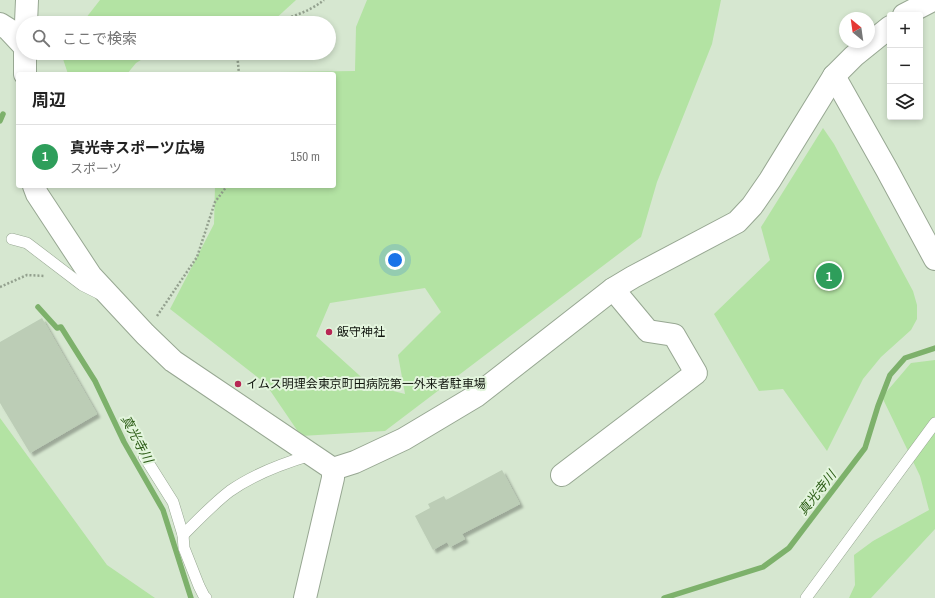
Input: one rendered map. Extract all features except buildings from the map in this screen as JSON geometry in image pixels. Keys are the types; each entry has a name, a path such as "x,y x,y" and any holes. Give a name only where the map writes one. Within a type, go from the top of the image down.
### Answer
{"street":[{"path":"26,16 27,0"},
{"path":"904,12 933,0"},
{"path":"0,24 8,29 16,38"},
{"path":"333,469 354,462 404,439 476,396 613,289 633,276 737,222 752,206 770,180 834,76 887,25"},
{"path":"25,60 25,72"},
{"path":"834,76 935,259"},
{"path":"35,188 37,194 92,276 145,334 173,361 333,469"},
{"path":"562,475 696,373 674,334 648,331 613,289"},
{"path":"305,598 333,478 333,469"}],"lane":[{"path":"12,239 28,243 82,285 115,301"},
{"path":"806,598 935,423"},
{"path":"183,535 219,500 232,490 270,470 312,455"},
{"path":"144,456 173,502 183,535 184,548 201,591 206,598"}],"path":[{"path":"292,16 317,6 324,0"},
{"path":"238,60 239,72"},
{"path":"145,334 197,257 215,202 225,188"}],"green space":[{"path":"100,0 296,0 279,16 87,16"},
{"path":"367,0 721,0 712,44 657,182 641,237 385,431 301,436 265,383 170,309 214,224 215,188 336,188 336,72 279,72 355,71 356,27","holes":["425,288 441,312 398,355 405,394 370,385 316,336 330,303"]},
{"path":"63,60 141,60 136,63 129,72 67,72"},
{"path":"823,128 834,144 913,291 917,305 917,319 911,330 881,357 863,379 827,451 783,389 759,391 714,314 770,260 761,227"},
{"path":"935,360 935,529 871,598 849,598 855,585 854,555 873,541 929,510 920,476 882,397 911,363"},
{"path":"0,418 107,565 155,598 0,598"}],"waterway":[{"path":"0,121 3,114"},
{"name":"真光寺川","path":"38,307 57,328 61,327 95,381 124,442 163,510 191,598"},
{"name":"真光寺川","path":"664,598 763,567 789,548 865,448 878,406 890,375 905,358 935,348"}],"place":[{"name":"真光寺スポーツ広場","path":"829,276"},
{"name":"飯守神社","path":"329,332"},
{"name":"イムス明理会東京町田病院第一外来者駐車場","path":"238,384"}]}
